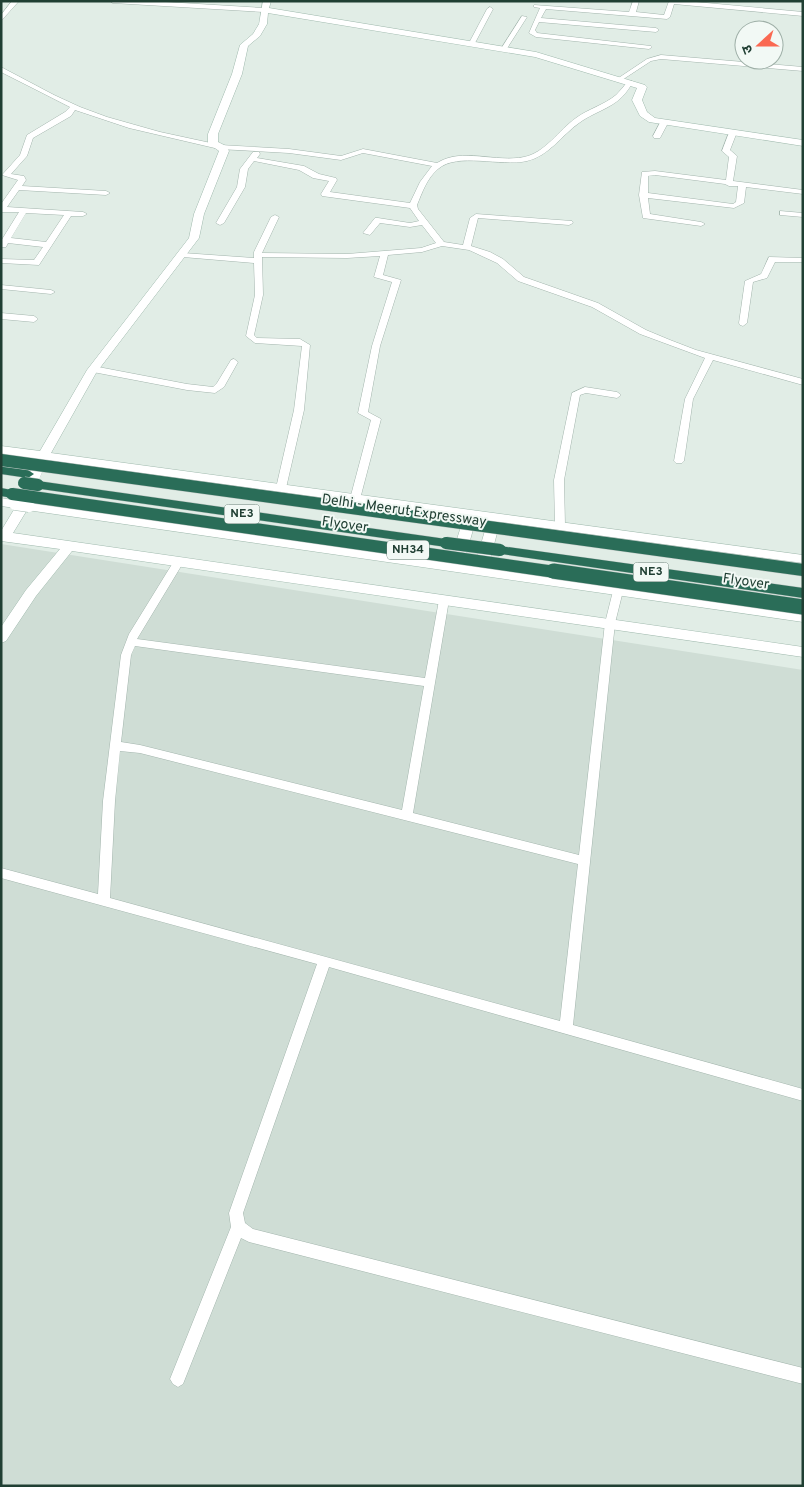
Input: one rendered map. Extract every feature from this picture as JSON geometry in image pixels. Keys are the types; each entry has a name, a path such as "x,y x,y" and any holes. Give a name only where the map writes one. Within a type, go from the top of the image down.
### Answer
{"highway":[{"name":"Flyover","path":"1,460 803,570"},
{"name":"Delhi - Meerut Expressway","path":"1,470 26,478 448,539 803,584"},
{"name":"Delhi - Meerut Expressway","path":"1,480 26,478"},
{"name":"Flyover","path":"12,500 803,607"},
{"name":"Delhi - Meerut Expressway","path":"500,546 803,593"}],"street":[{"path":"1,19 16,1"},
{"path":"113,1 266,6 554,58 642,87 637,100 643,114 652,120 803,143"},
{"path":"632,14 636,1"},
{"path":"769,10 771,1"},
{"path":"536,6 564,4 667,17 672,2 709,3 803,14"},
{"path":"266,6 264,21 260,30 246,42 242,51 237,74 213,134 212,141 224,151 202,205 194,238 183,255 93,369 42,457 19,513 3,537 803,652"},
{"path":"544,6 532,30 532,33 536,35 649,47"},
{"path":"472,44 490,9"},
{"path":"504,49 524,17"},
{"path":"537,20 656,30"},
{"path":"413,206 427,175 438,164 455,158 515,160 534,156 577,120 620,96 625,81 649,60 661,57 803,69"},
{"path":"1,69 33,88 74,106 118,124 151,134 218,146 341,158 363,151 438,164"},
{"path":"74,106 68,114 28,139 23,156 6,175 22,178 2,210 83,214"},
{"path":"657,136 664,122"},
{"path":"729,184 734,156 726,151 732,132"},
{"path":"220,223 241,187 244,169 261,149"},
{"path":"253,159 301,168 316,176 333,180 325,194 389,200 413,206 442,244"},
{"path":"701,224 648,217 644,213 643,195 647,173 803,192"},
{"path":"643,195 734,206 740,203 742,185"},
{"path":"17,188 106,193"},
{"path":"23,212 4,240 49,245"},
{"path":"1,261 36,263 68,213"},
{"path":"783,213 803,215"},
{"path":"466,248 476,216 569,223"},
{"path":"275,217 261,242 257,258 259,295 251,338 300,342 306,345 300,402 281,488"},
{"path":"367,234 378,220 410,225 424,222"},
{"path":"183,255 257,258 319,257 422,250 442,244 466,248 493,257 521,279 588,302 643,332 667,342 803,382"},
{"path":"355,499 376,419 363,413 376,346 397,280 378,277 385,252"},
{"path":"743,323 749,281 763,277 772,259 803,260"},
{"path":"1,287 51,292"},
{"path":"1,316 34,318"},
{"path":"679,461 689,399 710,356"},
{"path":"93,369 212,390 218,389 234,362"},
{"path":"560,526 559,480 576,393 585,390 616,395"},
{"path":"1,450 803,559"},
{"path":"12,500 480,572 803,617"},
{"path":"455,568 471,514"},
{"path":"480,572 495,517"},
{"path":"1,638 31,593 69,546"},
{"path":"104,900 109,801 124,667 130,642 178,563"},
{"path":"566,1028 610,623 618,592"},
{"path":"407,816 444,600"},
{"path":"130,642 431,683"},
{"path":"116,746 140,749 585,861"},
{"path":"1,873 325,961 803,1095"},
{"path":"178,1379 238,1227 236,1213 325,961"},
{"path":"238,1227 249,1234 803,1376"}],"shaded area":[{"path":"1,544 803,670 803,1486 1,1486"}]}
